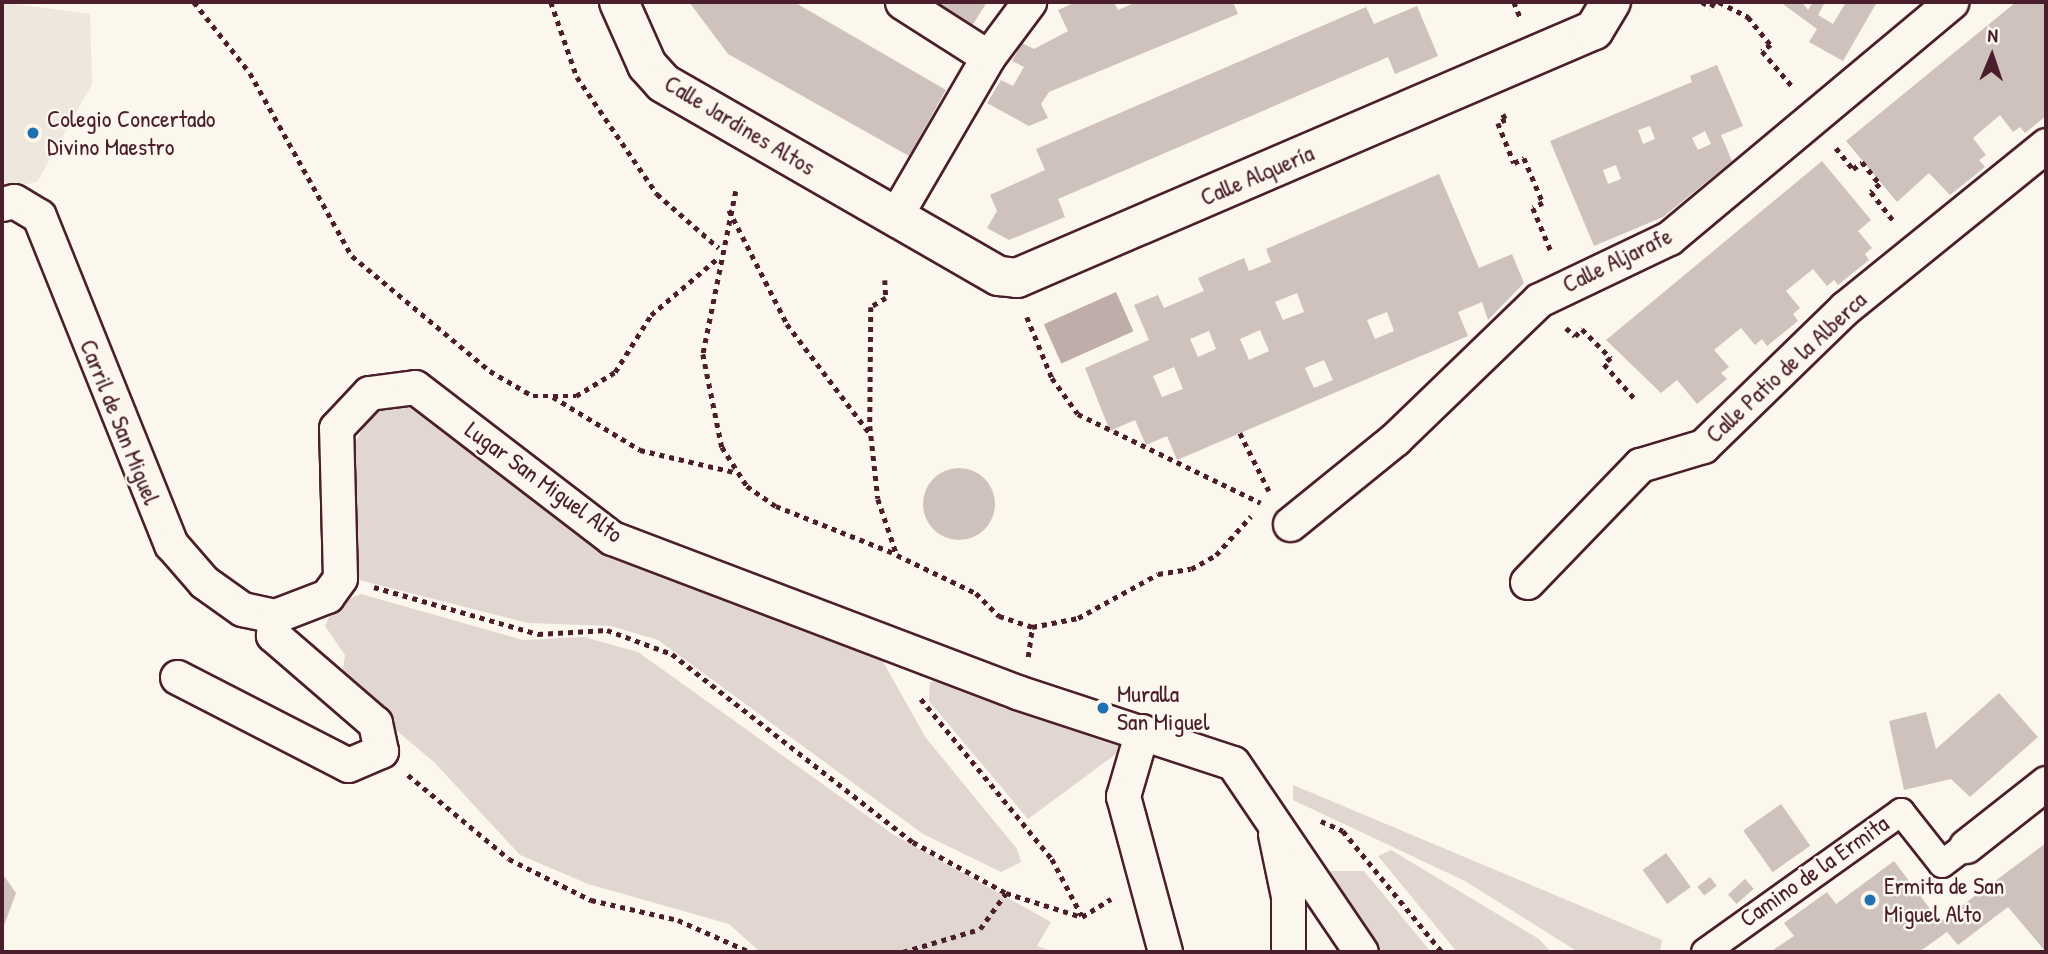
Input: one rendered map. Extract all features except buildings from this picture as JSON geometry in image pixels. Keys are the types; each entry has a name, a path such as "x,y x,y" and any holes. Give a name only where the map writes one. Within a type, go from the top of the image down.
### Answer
{"street":[{"name":"Calle Jardines Altos","path":"619,2 647,65 663,83 895,215"},
{"path":"902,2 988,57"},
{"path":"895,215 988,57 1029,2"},
{"name":"Calle Alquería","path":"895,215 999,276 1017,278 1594,30 1611,2"},
{"name":"Calle Aljarafe","path":"1290,524 1395,439 1539,300 1669,238 1951,2"},
{"name":"Calle Patio de la Alberca","path":"1527,582 1640,465 1703,446 1845,308 2046,145"},
{"name":"Carril de San Miguel","path":"2,204 14,201 40,216 171,544 204,582 242,609 275,616"},
{"name":"Lugar San Miguel Alto","path":"340,578 336,428 369,393 415,387 612,538 916,654 1233,763 1264,802 1361,952"},
{"path":"177,677 348,765 381,751 375,723 273,635 275,616 327,596 340,578"},
{"path":"1142,731 1123,796 1165,952"},
{"name":"Camino de la Ermita","path":"1706,952 1901,812 1942,864 2046,783"},
{"name":"Lugar San Miguel Alto","path":"1264,802 1288,897 1288,952"}],"path":[{"path":"194,2 250,73 352,257 490,371 533,396 576,396 615,372 651,315 718,258"},
{"path":"551,2 577,77 650,184 720,248"},
{"path":"1514,2 1522,22"},
{"path":"1702,2 1716,2 1748,17 1771,45 1762,51 1796,91"},
{"path":"1501,108 1506,120 1497,123 1514,163 1524,158 1543,203 1533,208 1557,266"},
{"path":"1830,141 1853,169 1862,162 1880,184 1871,192 1897,224"},
{"path":"734,472 707,394 703,354 720,248 728,209 736,191"},
{"path":"728,209 787,324 872,437"},
{"path":"885,280 886,298 871,307 872,437 878,499 897,555"},
{"path":"553,396 640,450 734,472 776,506 897,555 976,593 999,616 1032,627 1078,618 1158,574 1199,564 1216,555 1262,503 1079,414 1052,378 1022,305"},
{"path":"1560,321 1574,335 1582,329 1611,358 1604,364 1636,400"},
{"path":"1240,433 1270,492"},
{"path":"340,578 538,634 607,630 672,654 913,842 1006,893 1082,917 1052,859 911,687 916,654"},
{"path":"381,751 509,859 591,900 678,920 750,952"},
{"path":"1264,802 1343,831 1443,952"},
{"path":"903,952 979,929 1006,893"}],"shaded area":[{"name":"Colegio Concertado Divino Maestro","path":"2,2 90,14 92,84 37,182 2,189"},
{"path":"1116,292 1133,331 1061,363 1044,324"},
{"path":"395,402 421,409 556,508 881,658 926,738 1017,849 1021,862 1001,872 923,834 658,640 611,626 528,623 355,579 347,457 369,417"},
{"path":"361,594 523,640 584,637 638,652 894,835 1051,922 1037,946 1055,952 760,952 729,924 588,884 520,855 434,762 341,684 345,655 325,626 335,605"},
{"path":"957,680 1121,735 1116,754 1028,819 929,701 930,682"},
{"path":"1293,785 1662,940 1660,952 1578,952 1465,881 1293,800"},
{"path":"1391,850 1539,939 1551,952 1457,952 1378,856"},
{"path":"1322,871 1364,871 1431,952 1374,952"}],"place":[{"name":"Colegio Concertado Divino Maestro","path":"33,133"},
{"name":"Muralla San Miguel","path":"1103,708"},
{"name":"Ermita de San Miguel Alto","path":"1870,900"}]}
